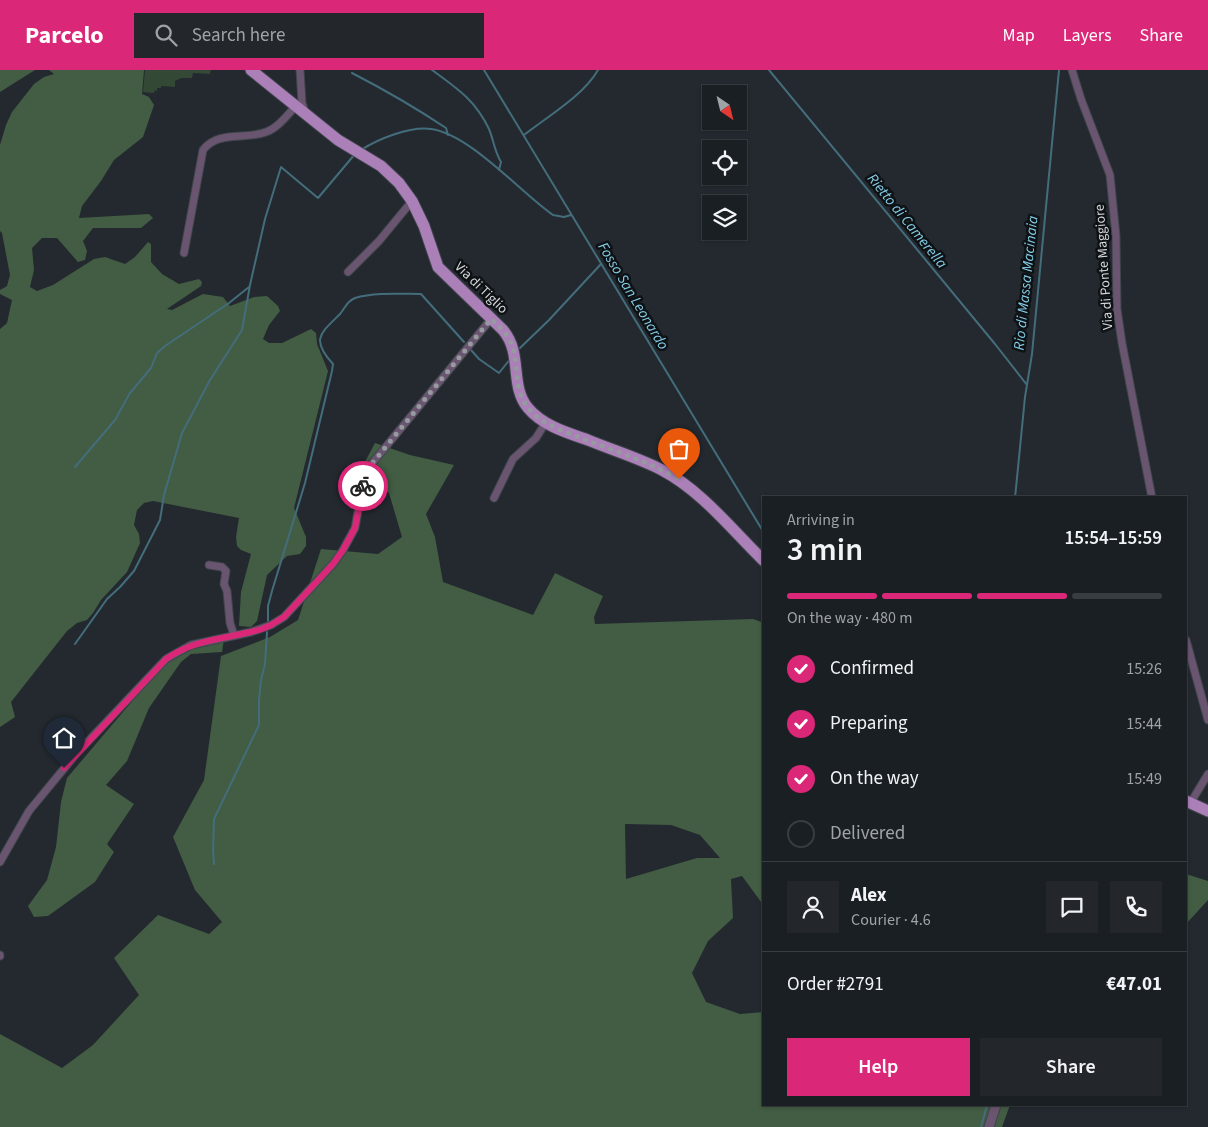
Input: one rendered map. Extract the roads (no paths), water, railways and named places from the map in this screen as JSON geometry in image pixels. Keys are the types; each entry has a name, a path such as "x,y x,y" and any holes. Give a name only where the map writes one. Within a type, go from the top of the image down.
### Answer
{"main road":[{"name":"Via di Tiglio","path":"251,70 338,140 381,166 399,184 412,201 424,226 438,267 503,330 510,340 514,351 517,386 528,408 546,422 562,431 661,469 679,479 718,513 762,559"},
{"path":"1189,802 1208,811"}],"street":[{"path":"300,70 302,103 306,114"},
{"name":"Via di Ponte Maggiore","path":"1072,70 1110,175 1116,236 1117,309 1152,496"},
{"path":"184,253 203,150 206,146 212,141 225,137 265,133 274,129 296,106"},
{"path":"348,272 379,241 412,201"},
{"path":"0,862 29,811 76,754 166,659 191,645 262,629 278,621 284,617 333,564 355,528 365,472 491,319"},
{"path":"494,498 513,459 536,438 546,422"},
{"path":"209,565 222,567 226,571 224,584 227,591 230,623 234,635"},
{"path":"1187,644 1208,720"},
{"path":"1189,802 1208,774"},
{"path":"989,1127 996,1106"}],"waterway":[{"path":"432,70 458,89 478,110 489,129 501,162 499,170"},
{"name":"Fosso San Leonardo","path":"484,70 762,530"},
{"path":"524,135 574,97 598,70"},
{"name":"Rietto di Camerella","path":"769,70 1027,385"},
{"name":"Rio di Massa Macinaia","path":"1015,496 1025,397 1032,354 1059,70"},
{"path":"352,73 400,99 446,128 448,135"},
{"path":"361,150 404,131 431,129 446,133 462,141 495,166 553,215 564,217 571,215"},
{"path":"75,644 107,599 134,571 160,520 164,495 182,433 210,380 242,330 265,219 281,167 318,198 355,154"},
{"path":"520,348 601,264"},
{"path":"75,467 115,420 130,393 151,368 157,353 249,287"},
{"path":"268,621 268,606 305,483 332,371 333,364 320,342 323,332 352,299 379,294 421,294 464,342"},
{"path":"471,350 479,359 499,373 511,358"},
{"path":"214,864 214,819 259,725 259,700 265,664 267,632"},
{"name":"Rio di Massa Macinaia","path":"981,1127 987,1106"}]}
